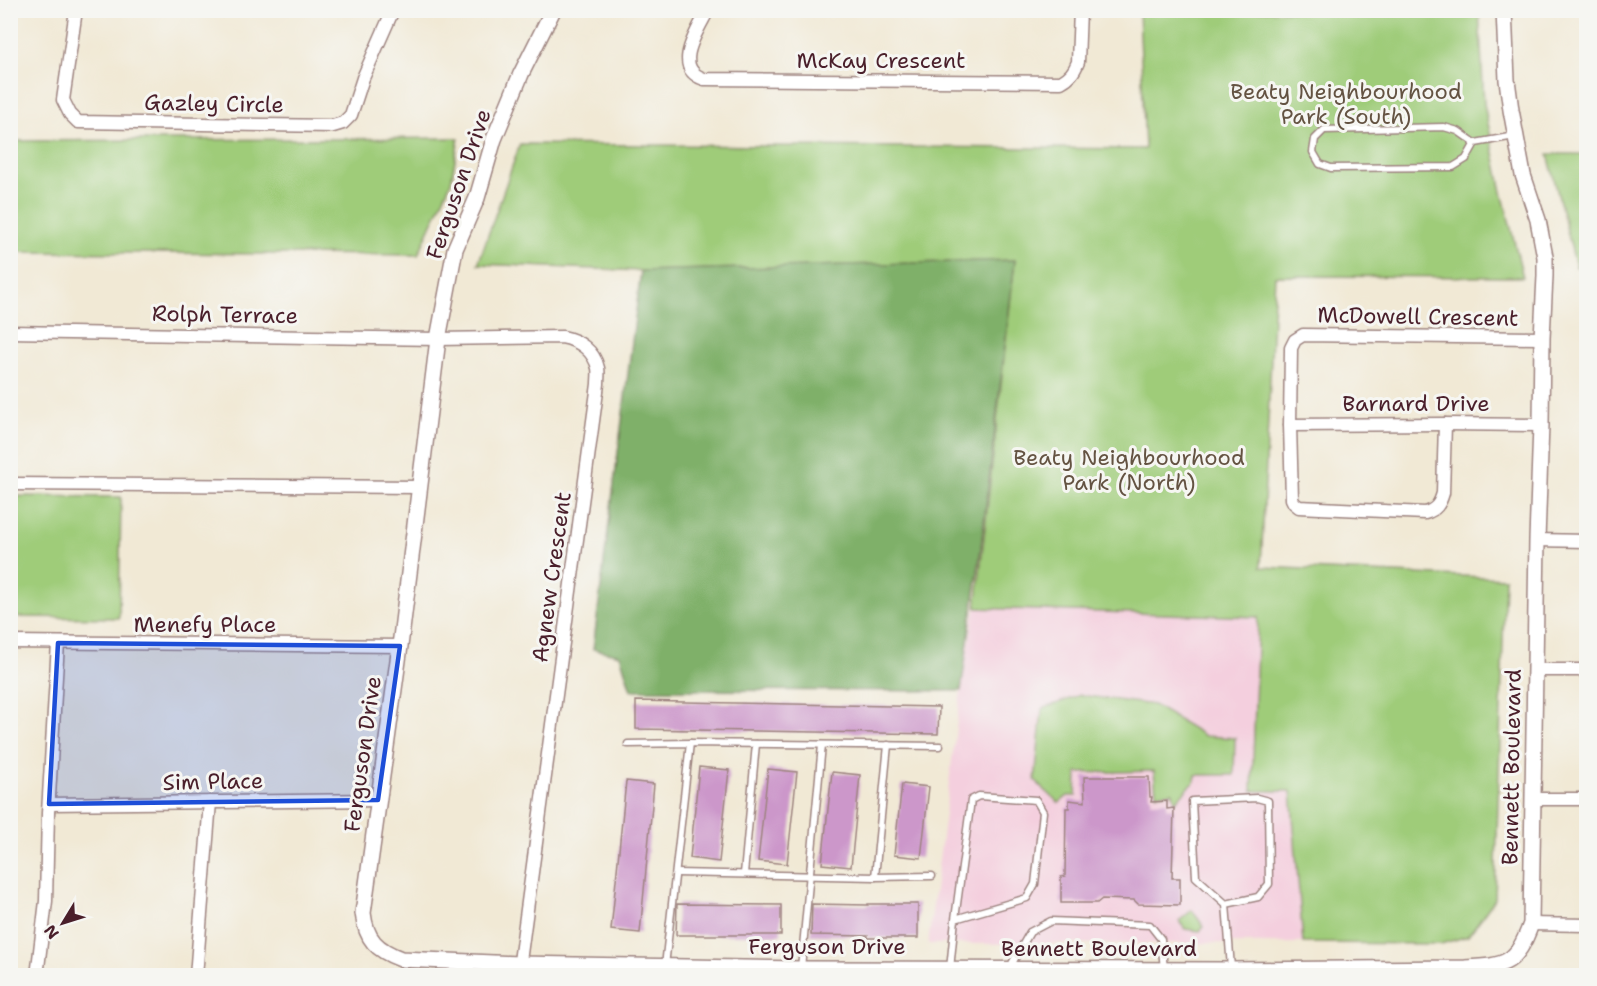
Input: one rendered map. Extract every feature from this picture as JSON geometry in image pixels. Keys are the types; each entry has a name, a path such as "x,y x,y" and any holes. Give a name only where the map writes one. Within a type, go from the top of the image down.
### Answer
{"street":[{"name":"Gazley Circle","path":"76,10 63,100 70,114 78,122 333,126 343,123 351,115 363,78 393,10"},
{"name":"Ferguson Drive","path":"553,10 516,85 494,140 477,198 455,249 438,339 400,646 363,914 364,927 371,940 386,953 401,959 519,970 950,972"},
{"name":"McKay Crescent","path":"708,10 687,59 690,70 696,76 704,79 1061,82 1075,70 1078,62 1080,10"},
{"name":"Bennett Boulevard","path":"950,972 1164,970 1231,973 1482,968 1509,961 1518,953 1531,924 1534,670 1545,257 1538,220 1523,175 1511,110 1507,80 1504,10"},
{"name":"Rolph Terrace","path":"10,332 438,339"},
{"name":"McDowell Crescent","path":"1445,424 1443,493 1440,504 1432,511 1425,513 1299,507 1292,499 1290,425 1291,348 1295,340 1303,335 1542,338"},
{"name":"Agnew Crescent","path":"438,339 562,337 573,339 585,346 599,369 519,970"},
{"name":"Barnard Drive","path":"1290,425 1541,424"},
{"path":"10,484 420,487"},
{"path":"1537,540 1587,541"},
{"name":"Menefy Place","path":"10,642 400,646"},
{"path":"37,975 46,901 58,643"},
{"path":"1534,670 1587,670"},
{"path":"1533,799 1587,799"},
{"name":"Sim Place","path":"49,804 378,800"},
{"path":"196,975 210,802"},
{"path":"1531,924 1587,925"}],"lane":[{"path":"1474,143 1466,159 1453,167 1331,168 1320,164 1313,152 1316,139 1324,130 1444,126 1458,131 1474,143 1516,136"},
{"path":"664,971 690,743"},
{"path":"628,744 940,746"},
{"path":"744,874 756,744"},
{"path":"800,972 822,745"},
{"path":"875,878 888,746"},
{"path":"950,972 955,919 971,801 979,796 1036,800 1043,812 1035,884 1027,898 955,919"},
{"path":"1226,904 1257,897 1269,884 1268,801 1257,798 1192,801 1196,877 1226,904 1231,973"},
{"path":"676,873 875,878 932,876"},
{"path":"1008,970 1030,932 1051,921 1150,925 1161,939 1164,970"}],"highlighted area":[{"path":"58,643 400,646 378,800 49,804"}],"shaded area":[{"path":"975,608 1258,616 1252,790 1291,791 1303,943 928,944 961,691"}],"green space":[{"path":"1139,11 1479,11 1484,104 1523,277 1275,276 1261,567 1505,578 1495,899 1468,936 1441,944 1303,943 1291,791 1252,791 1258,617 976,608 1015,260 641,271 478,264 520,144 1145,149"},
{"path":"459,138 451,182 418,255 11,252 11,141"},
{"path":"1548,154 1586,154 1586,267 1576,267"},
{"path":"1015,260 979,564 961,691 631,690 620,655 593,649 641,271"},
{"path":"11,496 121,497 119,618 11,617"},
{"path":"1080,695 1154,705 1205,736 1235,738 1234,775 1196,775 1195,781 1175,802 1173,792 1156,794 1154,771 1077,773 1076,796 1068,796 1059,803 1035,781 1042,709"},
{"path":"1192,910 1204,927 1200,931 1185,929 1179,921"}],"building":[{"path":"636,701 939,707 938,734 636,729"},
{"path":"699,767 729,770 719,862 690,858"},
{"path":"768,769 797,772 787,864 758,861"},
{"path":"832,772 860,775 851,867 822,864"},
{"path":"1084,777 1149,777 1151,802 1167,801 1167,809 1174,808 1172,878 1180,878 1180,905 1138,904 1134,900 1102,899 1097,903 1061,903 1061,877 1065,876 1066,808 1069,808 1069,800 1085,802"},
{"path":"626,781 654,784 640,933 611,930"},
{"path":"902,784 929,787 921,858 894,855"},
{"path":"677,904 781,905 781,935 676,935"},
{"path":"812,904 918,904 918,938 811,935"}],"park label":[{"name":"Beaty Neighbourhood Park (South)","path":"1346,104"},
{"name":"Beaty Neighbourhood Park (North)","path":"1129,470"}]}
